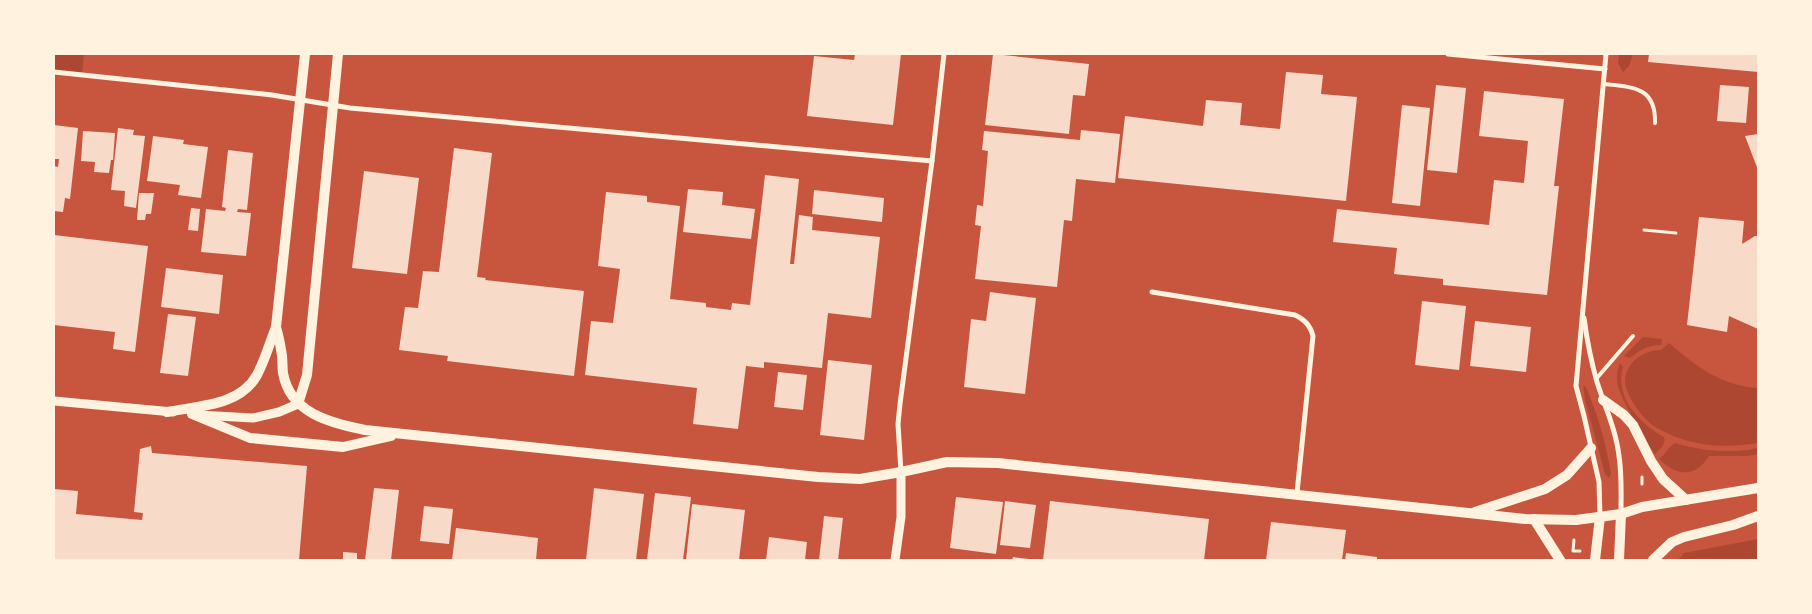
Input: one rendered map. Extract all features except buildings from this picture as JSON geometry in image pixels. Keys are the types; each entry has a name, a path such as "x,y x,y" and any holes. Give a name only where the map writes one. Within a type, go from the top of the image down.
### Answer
{"main road":[{"path":"167,412 223,402 243,392 257,375 276,327 305,54"},
{"path":"298,404 307,375 338,54"},
{"path":"276,327 282,350 283,372 288,390 298,404 314,415 335,424 365,430 818,477 860,479 947,462 998,463 1297,493 1470,514 1534,519 1576,520 1600,517 1758,488"},
{"path":"1603,400 1624,415 1633,425 1651,461 1663,479 1686,500"},
{"path":"192,414 250,438 278,441 343,447 402,434"},
{"path":"1470,514 1545,489 1567,475 1592,448"},
{"path":"1619,560 1621,514"},
{"path":"1653,560 1672,542 1684,537 1734,526 1758,516"},
{"path":"1595,560 1600,517"},
{"path":"1534,519 1560,560"}],"street":[{"path":"895,560 901,517 898,424 944,54"},
{"path":"1448,54 1605,69"},
{"path":"1600,517 1599,482 1576,386 1606,54"},
{"path":"54,72 272,95 334,106 932,161"},
{"path":"1152,292 1295,315 1304,320 1310,327 1313,336 1297,493"},
{"path":"1582,308 1589,354 1613,427 1619,455 1621,514"},
{"path":"54,401 253,418 279,412 298,404"}],"lane":[{"path":"1604,84 1630,86 1642,91 1650,99 1655,110 1655,123"},
{"path":"1596,379 1633,336"}],"path":[{"path":"1644,230 1676,234"},
{"path":"1637,478 1642,477"},
{"path":"1574,540 1574,550 1580,551"}],"shaded area":[{"path":"54,54 84,54 82,75 54,72"},
{"path":"1619,54 1633,54 1629,66 1623,72 1618,63"},
{"path":"1643,337 1661,339 1661,345 1644,348 1630,358 1624,356"},
{"path":"1669,343 1699,367 1721,379 1758,388 1758,443 1718,446 1691,442 1666,433 1645,418 1628,394 1625,382 1626,375 1636,359 1648,352 1661,350"},
{"path":"1620,363 1623,367 1622,389 1631,408 1646,425 1664,437 1661,449 1655,454 1624,402 1617,377"},
{"path":"1583,385 1586,387 1594,408 1607,451 1611,474 1609,478 1605,474 1585,400"},
{"path":"1675,443 1716,451 1758,448 1758,454 1747,456 1709,456 1697,469 1691,472 1679,472 1659,459"},
{"path":"1758,539 1758,560 1678,560 1684,553"}]}
